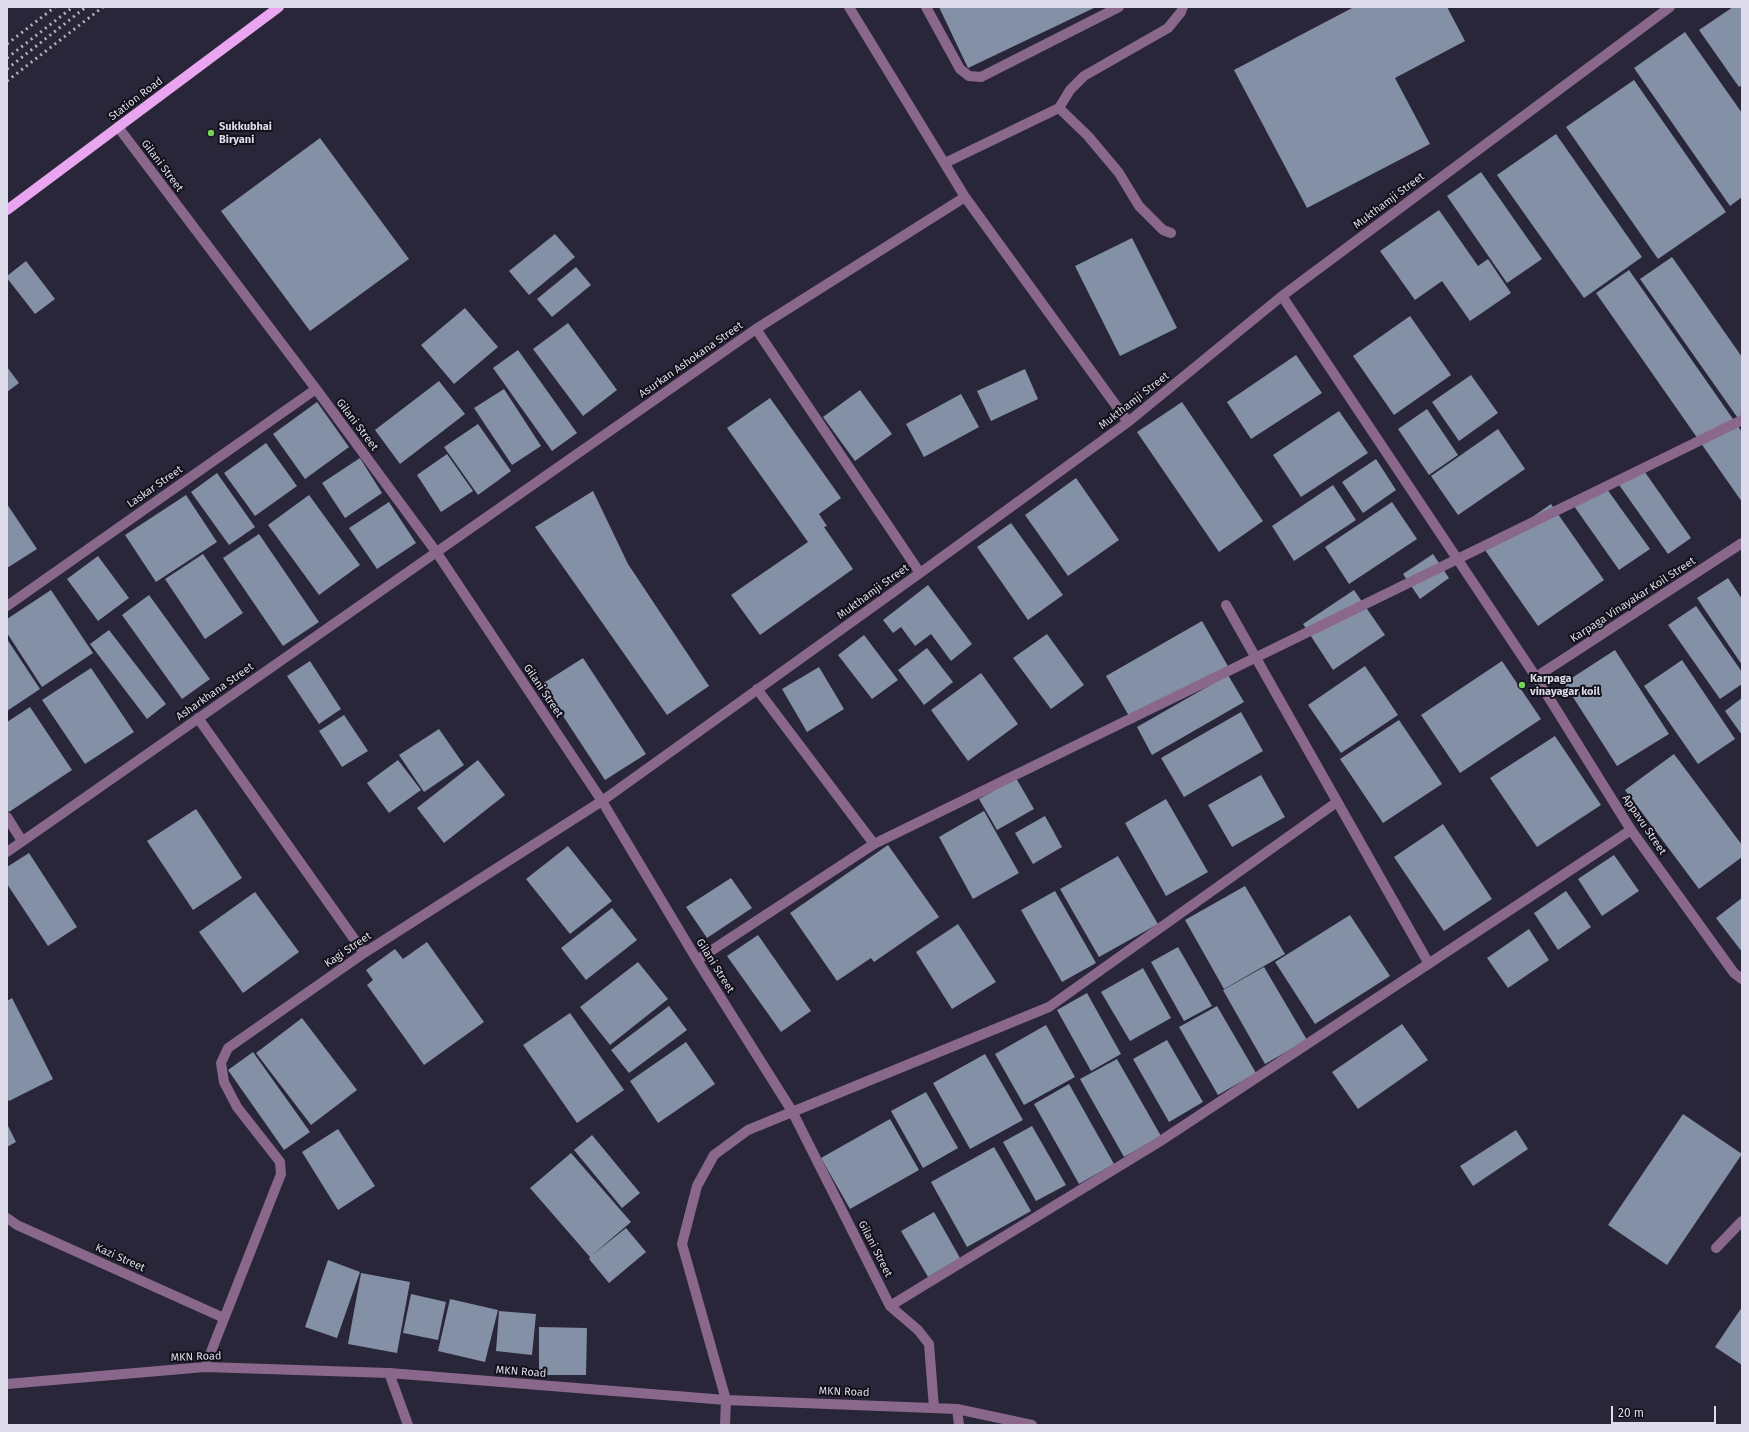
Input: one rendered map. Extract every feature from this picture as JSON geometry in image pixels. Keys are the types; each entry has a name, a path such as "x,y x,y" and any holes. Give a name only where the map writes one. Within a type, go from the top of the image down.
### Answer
{"main road":[{"name":"Station Road","path":"7,210 279,7"}],"street":[{"path":"849,7 965,197 1128,422"},
{"path":"926,7 960,69 969,76 980,77 1119,7"},
{"path":"945,163 1059,108 1070,90 1084,76 1168,28 1181,12 1183,7"},
{"name":"Mukthamji Street","path":"602,800 920,573 1128,422 1282,296 1670,7"},
{"path":"1059,108 1088,136 1119,173 1138,206 1163,230 1171,233"},
{"name":"Gilani Street","path":"118,127 316,389 437,553 602,800 697,960 792,1111 890,1306"},
{"name":"Asurkan Ashokana Street","path":"437,553 756,329 965,197"},
{"name":"Appavu Street","path":"1282,296 1536,677 1631,830 1734,973 1742,979"},
{"path":"756,329 920,573"},
{"name":"Laskar Street","path":"7,606 316,389"},
{"path":"697,960 874,844 1742,420"},
{"name":"Karpaga Vinayakar Koil Street","path":"1536,677 1742,542"},
{"name":"Asharkhana Street","path":"7,852 437,553"},
{"path":"1226,605 1429,964"},
{"path":"757,689 874,844"},
{"path":"198,718 364,953"},
{"name":"Kagi Street","path":"224,1318 281,1174 281,1168 277,1158 237,1107 224,1082 221,1063 228,1048 364,953 602,800"},
{"path":"725,1425 726,1400 682,1244 697,1186 714,1155 748,1130 1049,1007 1337,802"},
{"path":"7,817 22,841"},
{"path":"934,1408 929,1344 918,1330 890,1306 1159,1142 1631,830"},
{"name":"Kazi Street","path":"7,1218 17,1225 224,1318"},
{"path":"1716,1248 1742,1221"},
{"path":"205,1367 224,1318"},
{"name":"MKN Road","path":"7,1384 205,1367 389,1374 726,1400 957,1409 1032,1425"},
{"path":"389,1374 408,1425"},
{"path":"957,1409 959,1425"}],"building":[{"path":"939,7 1096,7 968,68"},
{"path":"1354,7 1447,7 1465,41 1395,78 1430,144 1307,208 1234,70"},
{"path":"1733,7 1742,7 1742,85 1739,87 1699,30"},
{"path":"1685,32 1742,113 1742,197 1730,206 1634,68"},
{"path":"1634,80 1726,212 1658,259 1566,127"},
{"path":"1556,134 1642,257 1584,298 1497,175"},
{"path":"320,138 409,259 310,331 221,211"},
{"path":"1481,172 1542,259 1507,283 1447,196"},
{"path":"1439,210 1478,266 1488,259 1511,293 1470,321 1442,281 1415,300 1380,251"},
{"path":"555,234 575,257 529,295 509,271"},
{"path":"1132,238 1177,328 1120,356 1075,266"},
{"path":"1672,257 1742,357 1742,424 1640,279"},
{"path":"26,261 55,299 35,314 7,278 7,276"},
{"path":"576,267 591,285 552,317 537,299"},
{"path":"1629,270 1742,432 1742,502 1596,293"},
{"path":"465,308 498,347 454,384 421,345"},
{"path":"1410,316 1451,375 1394,415 1353,356"},
{"path":"568,323 617,390 583,416 533,349"},
{"path":"518,350 577,433 552,451 493,368"},
{"path":"1296,355 1322,393 1251,439 1227,402"},
{"path":"7,367 19,383 7,392"},
{"path":"1025,369 1038,399 991,421 977,391"},
{"path":"1471,375 1498,413 1459,441 1432,402"},
{"path":"439,381 465,414 400,464 375,430"},
{"path":"504,389 541,446 512,465 474,408"},
{"path":"860,390 892,434 855,461 823,417"},
{"path":"961,394 979,427 924,457 906,424"},
{"path":"770,398 841,498 819,514 827,526 824,527 853,569 760,635 731,595 808,542 727,428"},
{"path":"317,402 349,447 305,479 273,434"},
{"path":"1182,402 1263,521 1219,552 1137,432"},
{"path":"1427,409 1458,455 1429,475 1398,429"},
{"path":"1339,411 1368,453 1301,497 1273,455"},
{"path":"478,424 511,471 478,495 444,447"},
{"path":"1498,429 1525,469 1458,515 1431,476"},
{"path":"266,443 297,486 255,516 224,473"},
{"path":"447,454 473,491 441,512 417,475"},
{"path":"360,458 382,493 345,518 322,483"},
{"path":"1376,459 1396,490 1363,513 1342,482"},
{"path":"1640,465 1691,538 1668,554 1617,482"},
{"path":"217,473 255,527 229,545 191,492"},
{"path":"1076,478 1119,540 1068,576 1025,515"},
{"path":"1333,485 1356,520 1294,561 1272,526"},
{"path":"1604,485 1650,549 1619,570 1574,506"},
{"path":"593,491 628,564 709,686 667,715 535,527"},
{"path":"186,495 217,542 156,582 125,535"},
{"path":"309,495 360,565 319,595 268,525"},
{"path":"389,502 416,543 377,569 349,528"},
{"path":"1392,502 1417,539 1349,584 1325,547"},
{"path":"7,504 37,549 7,568"},
{"path":"1551,504 1604,580 1538,626 1485,550"},
{"path":"1011,523 1063,595 1028,620 977,547"},
{"path":"259,534 319,622 283,646 223,558"},
{"path":"203,554 243,613 205,639 165,579"},
{"path":"1433,554 1449,578 1420,599 1403,574"},
{"path":"98,556 129,598 98,621 67,579"},
{"path":"1728,578 1742,599 1742,665 1697,598"},
{"path":"928,585 972,644 951,661 931,634 915,646 901,627 893,633 883,620"},
{"path":"51,590 93,653 42,687 7,633 7,619"},
{"path":"1354,590 1385,635 1333,670 1303,624"},
{"path":"149,595 210,679 182,699 122,615"},
{"path":"1696,606 1742,672 1742,684 1720,699 1668,625"},
{"path":"1202,621 1229,668 1133,723 1106,676"},
{"path":"109,630 166,704 147,719 90,644"},
{"path":"1047,634 1084,685 1051,709 1013,658"},
{"path":"864,635 898,680 872,699 838,655"},
{"path":"7,639 40,689 7,711"},
{"path":"927,648 953,682 924,705 898,670"},
{"path":"1615,650 1669,734 1617,766 1564,683"},
{"path":"583,658 646,754 605,780 542,684"},
{"path":"1682,660 1735,739 1698,764 1644,686"},
{"path":"310,661 341,709 319,724 287,676"},
{"path":"1502,661 1541,719 1460,773 1421,715"},
{"path":"1365,666 1398,715 1341,753 1308,705"},
{"path":"819,667 844,709 807,732 782,689"},
{"path":"91,668 134,732 85,764 42,700"},
{"path":"981,673 1018,724 968,761 931,710"},
{"path":"1228,675 1244,702 1152,755 1137,727"},
{"path":"1742,698 1742,735 1725,711"},
{"path":"30,707 72,770 9,812 7,810 7,722"},
{"path":"1241,712 1263,751 1184,797 1161,758"},
{"path":"344,715 368,751 342,767 319,731"},
{"path":"1399,720 1442,784 1383,823 1340,759"},
{"path":"439,729 464,765 424,792 399,755"},
{"path":"1555,736 1601,805 1537,847 1490,778"},
{"path":"1674,754 1742,845 1742,857 1699,889 1625,790"},
{"path":"398,760 421,790 389,813 367,783"},
{"path":"478,760 505,795 444,843 417,808"},
{"path":"1261,775 1285,817 1232,847 1208,805"},
{"path":"1016,778 1034,809 997,830 979,799"},
{"path":"1166,799 1208,872 1166,896 1125,823"},
{"path":"196,809 242,878 193,910 147,841"},
{"path":"984,811 1019,873 973,899 939,837"},
{"path":"1045,816 1062,847 1033,864 1015,833"},
{"path":"1443,824 1492,899 1444,931 1394,857"},
{"path":"888,845 939,917 874,962 871,958 837,981 790,913"},
{"path":"568,846 612,901 570,934 526,879"},
{"path":"29,853 77,927 48,946 7,884 7,867"},
{"path":"1614,855 1639,891 1602,916 1578,879"},
{"path":"1118,856 1158,924 1099,957 1060,889"},
{"path":"731,878 752,908 707,938 686,907"},
{"path":"1245,886 1285,954 1224,989 1185,920"},
{"path":"1055,891 1096,963 1062,982 1021,910"},
{"path":"1566,891 1591,927 1558,950 1534,913"},
{"path":"255,892 299,952 243,993 199,932"},
{"path":"1742,898 1742,952 1716,918"},
{"path":"612,908 637,940 586,980 561,948"},
{"path":"1350,915 1390,976 1315,1024 1275,962"},
{"path":"958,924 996,982 952,1009 916,952"},
{"path":"1529,929 1549,960 1508,988 1487,958"},
{"path":"758,935 811,1011 781,1032 727,956"},
{"path":"427,942 484,1022 424,1065 367,985 373,980 366,970 395,949 403,959"},
{"path":"1178,947 1212,1006 1184,1021 1151,962"},
{"path":"638,962 668,999 610,1045 580,1007"},
{"path":"1264,967 1307,1040 1265,1064 1223,990"},
{"path":"1143,968 1171,1018 1130,1041 1101,992"},
{"path":"1087,993 1121,1054 1091,1071 1057,1010"},
{"path":"12,998 53,1079 9,1101 7,1098 7,1001"},
{"path":"669,1006 687,1030 629,1073 611,1050"},
{"path":"1217,1006 1256,1073 1218,1095 1179,1027"},
{"path":"570,1013 624,1090 577,1123 523,1045"},
{"path":"302,1018 357,1090 311,1125 256,1053"},
{"path":"1402,1024 1428,1060 1358,1109 1332,1072"},
{"path":"1046,1025 1075,1077 1024,1105 995,1054"},
{"path":"1167,1040 1203,1102 1169,1122 1133,1059"},
{"path":"686,1042 715,1084 658,1123 630,1081"},
{"path":"253,1052 310,1132 284,1150 228,1070"},
{"path":"985,1054 1023,1120 970,1149 933,1083"},
{"path":"1117,1059 1161,1136 1124,1157 1080,1079"},
{"path":"1069,1084 1114,1164 1079,1184 1034,1104"},
{"path":"926,1092 958,1148 923,1168 891,1111"},
{"path":"1683,1114 1742,1154 1667,1265 1608,1225"},
{"path":"890,1119 919,1170 850,1209 821,1158"},
{"path":"7,1124 16,1142 7,1147"},
{"path":"1032,1126 1066,1185 1036,1201 1003,1142"},
{"path":"338,1129 375,1186 338,1210 302,1152"},
{"path":"1516,1130 1528,1149 1473,1186 1460,1166"},
{"path":"592,1135 640,1193 622,1208 574,1150"},
{"path":"994,1147 1031,1211 967,1247 931,1182"},
{"path":"571,1153 631,1222 591,1256 626,1228 646,1252 609,1283 589,1259 590,1257 530,1188"},
{"path":"934,1212 960,1258 928,1277 901,1231"},
{"path":"328,1260 360,1272 337,1338 305,1327"},
{"path":"361,1273 410,1282 397,1353 348,1344"},
{"path":"411,1294 446,1302 438,1340 403,1333"},
{"path":"450,1299 498,1310 485,1362 438,1351"},
{"path":"1742,1307 1742,1365 1715,1347"},
{"path":"499,1311 536,1314 532,1355 496,1351"},
{"path":"539,1327 587,1328 586,1375 539,1375"}],"railway":[{"path":"7,44 55,7"},
{"path":"7,58 73,7"},
{"path":"7,69 86,7"},
{"path":"7,81 103,7"}],"place":[{"name":"Sukkubhai Biryani","path":"211,133"},
{"name":"Karpaga vinayagar koil","path":"1522,685"}]}
